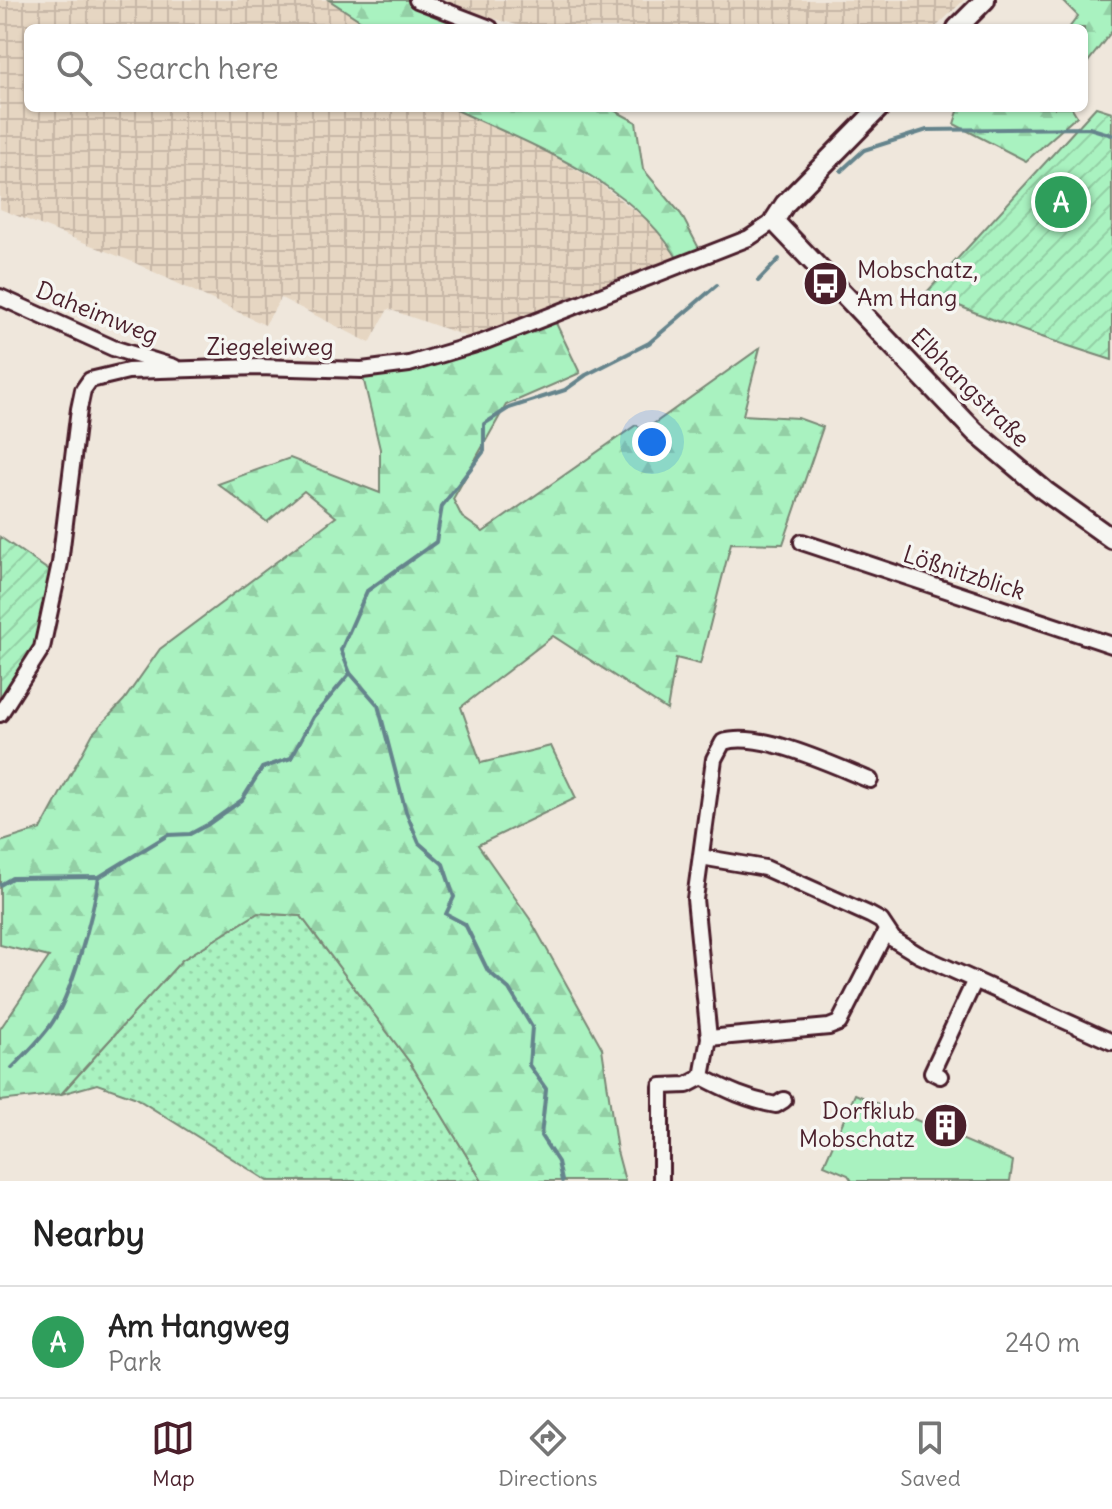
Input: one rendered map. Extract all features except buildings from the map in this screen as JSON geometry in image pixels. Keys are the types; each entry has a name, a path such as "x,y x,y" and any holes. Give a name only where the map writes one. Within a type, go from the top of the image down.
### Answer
{"street":[{"path":"417,0 480,24"},
{"path":"961,24 985,0"},
{"path":"774,221 785,204 875,112"},
{"name":"Ziegeleiweg","path":"0,714 42,648 60,563 83,390 90,380 106,374 178,369 362,370 409,364 483,342 749,238 774,221"},
{"name":"Elbhangstraße","path":"774,221 975,432 1022,473 1112,539"},
{"name":"Daheimweg","path":"0,297 113,348 178,369"},
{"name":"Lößnitzblick","path":"802,542 1112,645"},
{"path":"702,1077 709,1038 695,922 714,759 723,742 740,739 777,747 870,780"},
{"path":"701,857 765,868 870,915 919,955 1112,1042"},
{"path":"709,1038 829,1027 839,1023 886,931"},
{"path":"940,1076 932,1072 975,980"},
{"path":"702,1077 732,1094 758,1102 776,1105 784,1100"},
{"path":"661,1181 661,1086 687,1085 702,1077"}],"shaded area":[{"path":"0,0 329,0 366,24 24,24 24,112 461,112 544,150 603,186 653,225 681,265 483,342 388,309 370,343 281,298 265,325 133,262 0,209"},
{"path":"426,0 964,0 939,24 513,24"}],"green space":[{"path":"329,0 411,0 456,24 366,24"},
{"path":"1062,0 1112,0 1112,31 1088,62 1088,24 1072,24 1078,16"},
{"path":"1096,107 1112,112 1112,360 996,321 927,292"},
{"path":"461,112 617,112 636,122 643,169 681,214 703,256 681,265 662,236 638,211 610,189 548,152"},
{"path":"958,112 1074,112 1077,116 1026,161 954,124"},
{"path":"554,319 580,373 506,405 453,499 462,517 483,532 636,425 645,430 760,348 743,415 798,418 823,427 783,544 731,543 700,664 676,658 667,710 553,636 461,707 481,763 551,746 576,798 478,845 530,919 602,1048 617,1151 625,1181 482,1181 411,1064 301,916 258,913 182,960 61,1094 0,1101 0,1029 49,957 0,945 0,842 41,829 93,733 124,700 160,649 336,517 304,491 267,522 218,484 290,458 380,493 380,449 363,377 413,372"},
{"path":"0,537 51,572 37,648 0,707"},
{"path":"258,913 301,916 411,1064 482,1181 268,1181 134,1097 97,1084 61,1094 182,960"},
{"path":"855,1094 1013,1161 1010,1181 852,1181 848,1175 824,1165"}],"waterway":[{"path":"841,171 864,150 927,130 1089,128 1112,135"},
{"path":"758,281 779,259"},
{"path":"562,1181 558,1162 541,1136 546,1089 529,1065 532,1027 509,989 488,971 465,924 446,914 454,897 443,864 419,843 406,812 378,705 350,673 341,650 367,591 436,542 442,506 484,451 484,424 509,408 565,390 586,375 649,343 717,285"},
{"path":"12,1068 37,1042 58,1013 87,932 99,877 168,835 190,834 207,825 242,800 262,768 291,758 313,717 350,673"},
{"path":"0,885 12,878 99,877"}],"place":[{"name":"Am Hangweg","path":"1061,202"},
{"name":"Mobschatz, Am Hang","path":"826,284"},
{"name":"Dorfklub Mobschatz","path":"946,1125"}]}
